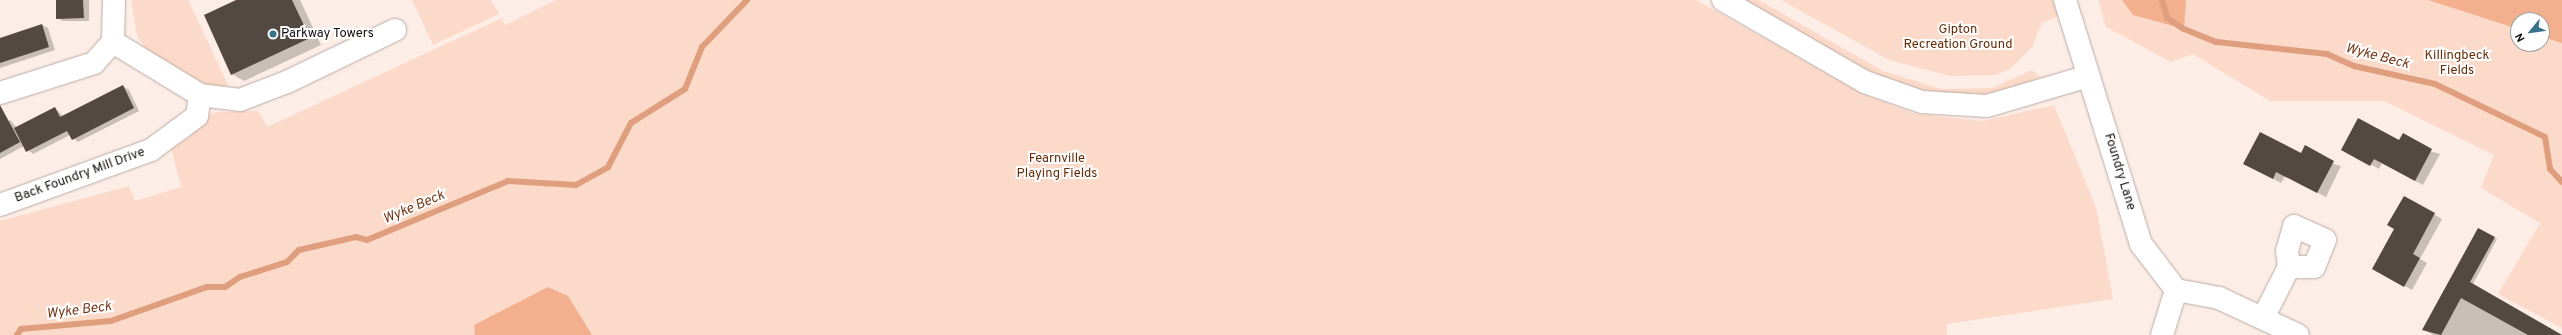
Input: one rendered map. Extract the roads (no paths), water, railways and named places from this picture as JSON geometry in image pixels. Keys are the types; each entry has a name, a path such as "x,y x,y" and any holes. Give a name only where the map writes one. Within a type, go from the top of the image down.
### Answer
{"street":[{"path":"0,92 94,63 113,42 114,0"},
{"path":"1723,0 1865,82 1922,102 1987,106 2089,76"},
{"name":"Foundry Lane","path":"2065,0 2141,244 2176,290"},
{"path":"113,42 198,106 240,100 287,82 395,30"},
{"name":"Back Foundry Mill Drive","path":"0,205 150,150 198,106"},
{"path":"2264,316 2289,266"},
{"path":"2162,335 2176,290 2219,298 2264,316 2298,335"}],"waterway":[{"name":"Wyke Beck","path":"17,335 21,329 111,321 207,287 225,287 240,277 287,262 299,250 356,237 367,240 508,181 576,185 608,167 631,123 685,89 702,47 747,0"},
{"name":"Wyke Beck","path":"2162,0 2167,18 2184,29 2217,42 2327,54 2354,66 2435,84 2545,137 2550,169 2562,182"}],"place":[{"name":"Parkway Towers","path":"273,34"}],"park label":[{"name":"Gipton Recreation Ground","path":"1958,38"},
{"name":"Killingbeck Fields","path":"2457,64"},
{"name":"Fearnville Playing Fields","path":"1057,168"}]}
